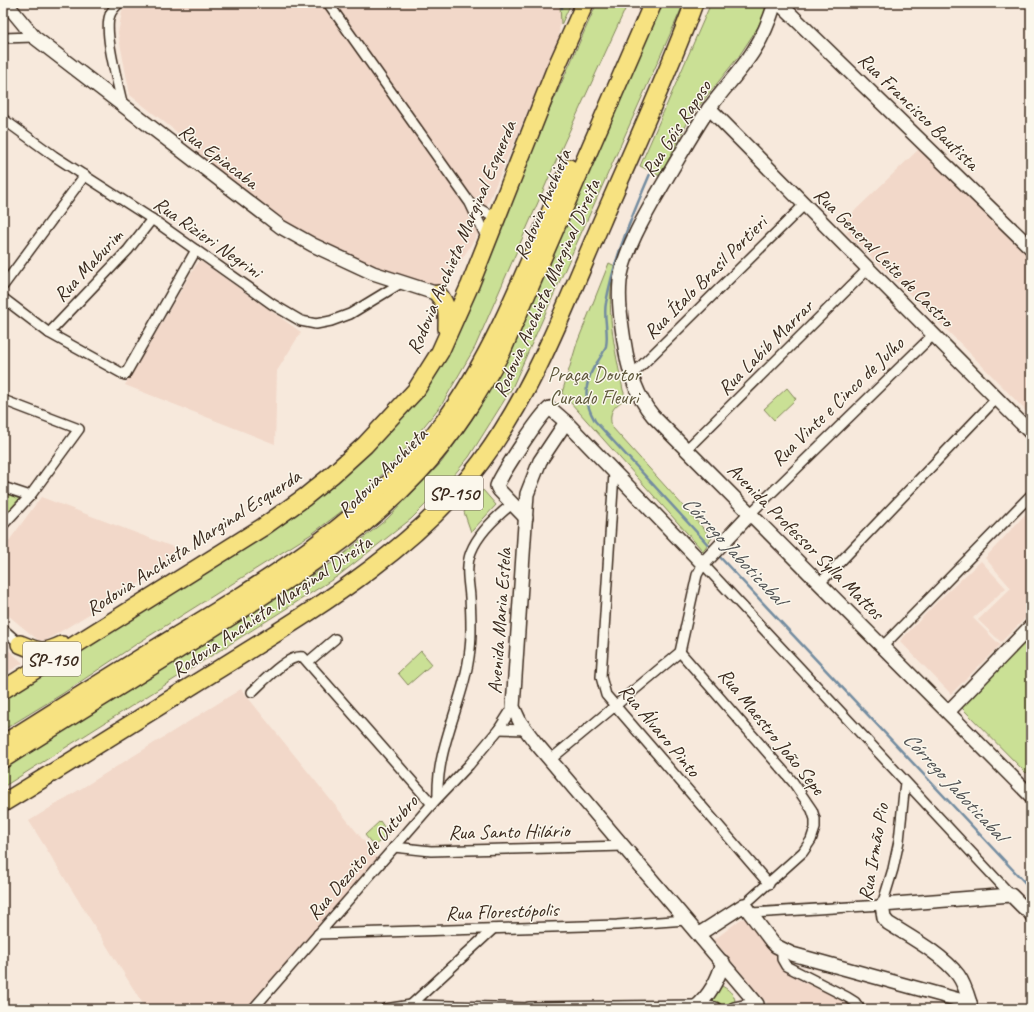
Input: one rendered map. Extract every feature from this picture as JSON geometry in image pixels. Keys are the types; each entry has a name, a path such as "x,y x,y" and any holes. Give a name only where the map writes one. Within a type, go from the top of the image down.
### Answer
{"highway":[{"name":"Rodovia Anchieta Marginal Esquerda","path":"6,688 263,527 332,475 365,445 416,390 440,352 470,285 555,70 585,3"},
{"name":"Rodovia Anchieta","path":"3,744 222,609 295,559 339,528 373,500 411,462 444,422 484,356 650,3"},
{"name":"Rodovia Anchieta","path":"3,759 200,636 326,554 379,511 418,473 442,446 486,380 502,351 650,3"},
{"name":"Rodovia Anchieta Marginal Direita","path":"3,803 310,611 387,555 430,518 457,490 480,462 511,418 528,389 694,7"},
{"path":"438,294 454,292 470,285"},
{"path":"438,294 447,308 447,334"},
{"path":"20,644 36,651 48,651 100,628"},
{"path":"6,688 24,662 20,644"}],"street":[{"name":"Rua Epiacaba","path":"6,3 34,37 123,107 292,234 339,258 401,283 438,294"},
{"path":"119,3 110,15 109,27 110,47 123,107"},
{"path":"328,3 470,203 487,239"},
{"name":"Rua Góis Raposo","path":"620,280 628,253 644,218 691,135 755,49 766,28 775,3"},
{"name":"Rua Francisco Bautista","path":"779,3 1031,248"},
{"path":"3,38 34,37"},
{"name":"Rua General Leite de Castro","path":"710,108 804,205 1031,433"},
{"name":"Rua Rizieri Negrini","path":"3,119 54,156 152,219 272,304 301,321 316,324 332,321 350,314 401,283"},
{"path":"3,286 85,176"},
{"path":"470,203 496,218"},
{"name":"Rua Ítalo Brasil Portieri","path":"632,375 804,205"},
{"name":"Rua Maburim","path":"49,333 128,250 152,219"},
{"path":"3,298 49,333 125,375 196,250"},
{"name":"Rua Labib Marrar","path":"687,449 868,269"},
{"name":"Avenida Professor Sylla Mattos","path":"620,280 622,325 632,375 640,399 646,407 948,712 1028,787"},
{"name":"Rua Vinte e Cinco de Julho","path":"706,560 719,545 934,335"},
{"path":"820,583 997,398"},
{"path":"3,400 79,429 30,496 3,525"},
{"path":"526,518 497,486 546,410 550,408 566,422 614,473 706,560 905,782 1011,895 1029,909"},
{"name":"Avenida Maria Estela","path":"566,422 551,441 532,477 527,494 513,707 525,730 760,1006"},
{"name":"Rua Álvaro Pinto","path":"614,473 601,677 606,695 768,884"},
{"path":"3,487 30,496"},
{"path":"883,646 1031,495"},
{"path":"438,796 438,772 440,760 456,713 468,666 471,631 468,570 469,558 477,541 512,504"},
{"path":"550,760 680,652 697,575 706,560"},
{"path":"948,712 1031,626"},
{"path":"3,629 20,644"},
{"path":"308,662 335,638"},
{"name":"Rua Maestro João Sepe","path":"680,652 793,782 812,810 815,828 811,840 803,852 768,884 748,909 699,934"},
{"path":"252,692 288,660 300,656 308,662 432,804"},
{"name":"Rua Dezoito de Outubro","path":"253,1009 438,796 469,764 499,729 513,707"},
{"path":"499,729 525,730"},
{"name":"Rua Irmão Pio","path":"905,782 899,841 893,869 882,905 884,918 888,923 943,960 958,975 966,989 970,1006"},
{"name":"Rua Santo Hilário","path":"394,847 431,851 624,846"},
{"path":"748,909 882,905 1011,895"},
{"path":"748,909 772,942 792,954 970,1006"},
{"name":"Rua Florestópolis","path":"318,934 617,925 686,920"},
{"path":"411,1005 493,929"},
{"path":"782,949 782,959 786,966 848,997 855,1002 860,1009"},
{"path":"696,1007 713,987 720,974 723,962"},
{"path":"385,1009 411,1005 472,1008 696,1007 715,1009"},
{"path":"734,1009 760,1006"}],"shaded area":[{"path":"130,3 323,3 481,229 443,289 429,290 298,235 212,170 192,144 130,95 118,33 123,7"},
{"path":"331,3 561,3 559,39 484,212"},
{"path":"920,148 1031,254 1031,410 1028,413 960,343 846,233 850,230 843,222"},
{"path":"199,260 301,332 277,371 275,444 125,385"},
{"path":"41,497 189,553 45,641 38,640 3,611 3,549"},
{"path":"1031,508 1031,613 1001,642 978,620 1011,588 985,558"},
{"path":"981,561 1006,588 973,618 1000,645 951,694 900,641 939,600"},
{"path":"3,645 23,663 3,675"},
{"path":"241,689 380,861 246,1008 146,1009 29,821"},
{"path":"751,918 774,949 778,962 799,980 835,996 847,1003 851,1009 772,1009 714,940 741,919"}],"green space":[{"path":"560,3 571,3 561,25"},
{"path":"597,3 628,3 563,145 475,347 442,404 403,452 362,496 313,533 138,643 62,694 3,730 3,697 328,487 401,419 428,386 449,352 468,312 540,131"},
{"path":"663,3 684,3 512,388 469,457 448,482 411,519 338,576 3,787 3,767 335,561 387,519 441,463 475,415 513,349 596,152"},
{"path":"711,3 769,3 758,27 739,56 691,116 660,176 640,166"},
{"name":"Praça Doutor Curado Fleuri","path":"609,263 615,266 610,297 612,328 623,390 626,398 613,410 611,417 612,427 712,538 703,551 562,393 577,343"},
{"path":"787,388 796,399 774,420 764,409"},
{"path":"483,490 496,505 471,532 464,512"},
{"path":"3,492 19,499 3,518"},
{"path":"1031,636 1031,768 1026,773 961,707"},
{"path":"421,651 432,664 408,685 398,673"},
{"path":"380,821 389,834 374,846 365,835"},
{"path":"722,986 729,990 734,996 735,1002 730,1008 718,1008 707,1003"}],"waterway":[{"name":"Córrego Jaboticabal","path":"562,3 562,8"},
{"name":"Córrego Jaboticabal","path":"650,174 630,221 609,286 605,308 607,341 602,354 590,374 586,394 587,401 595,421 712,549"},
{"name":"Córrego Jaboticabal","path":"718,555 1031,889"}]}
